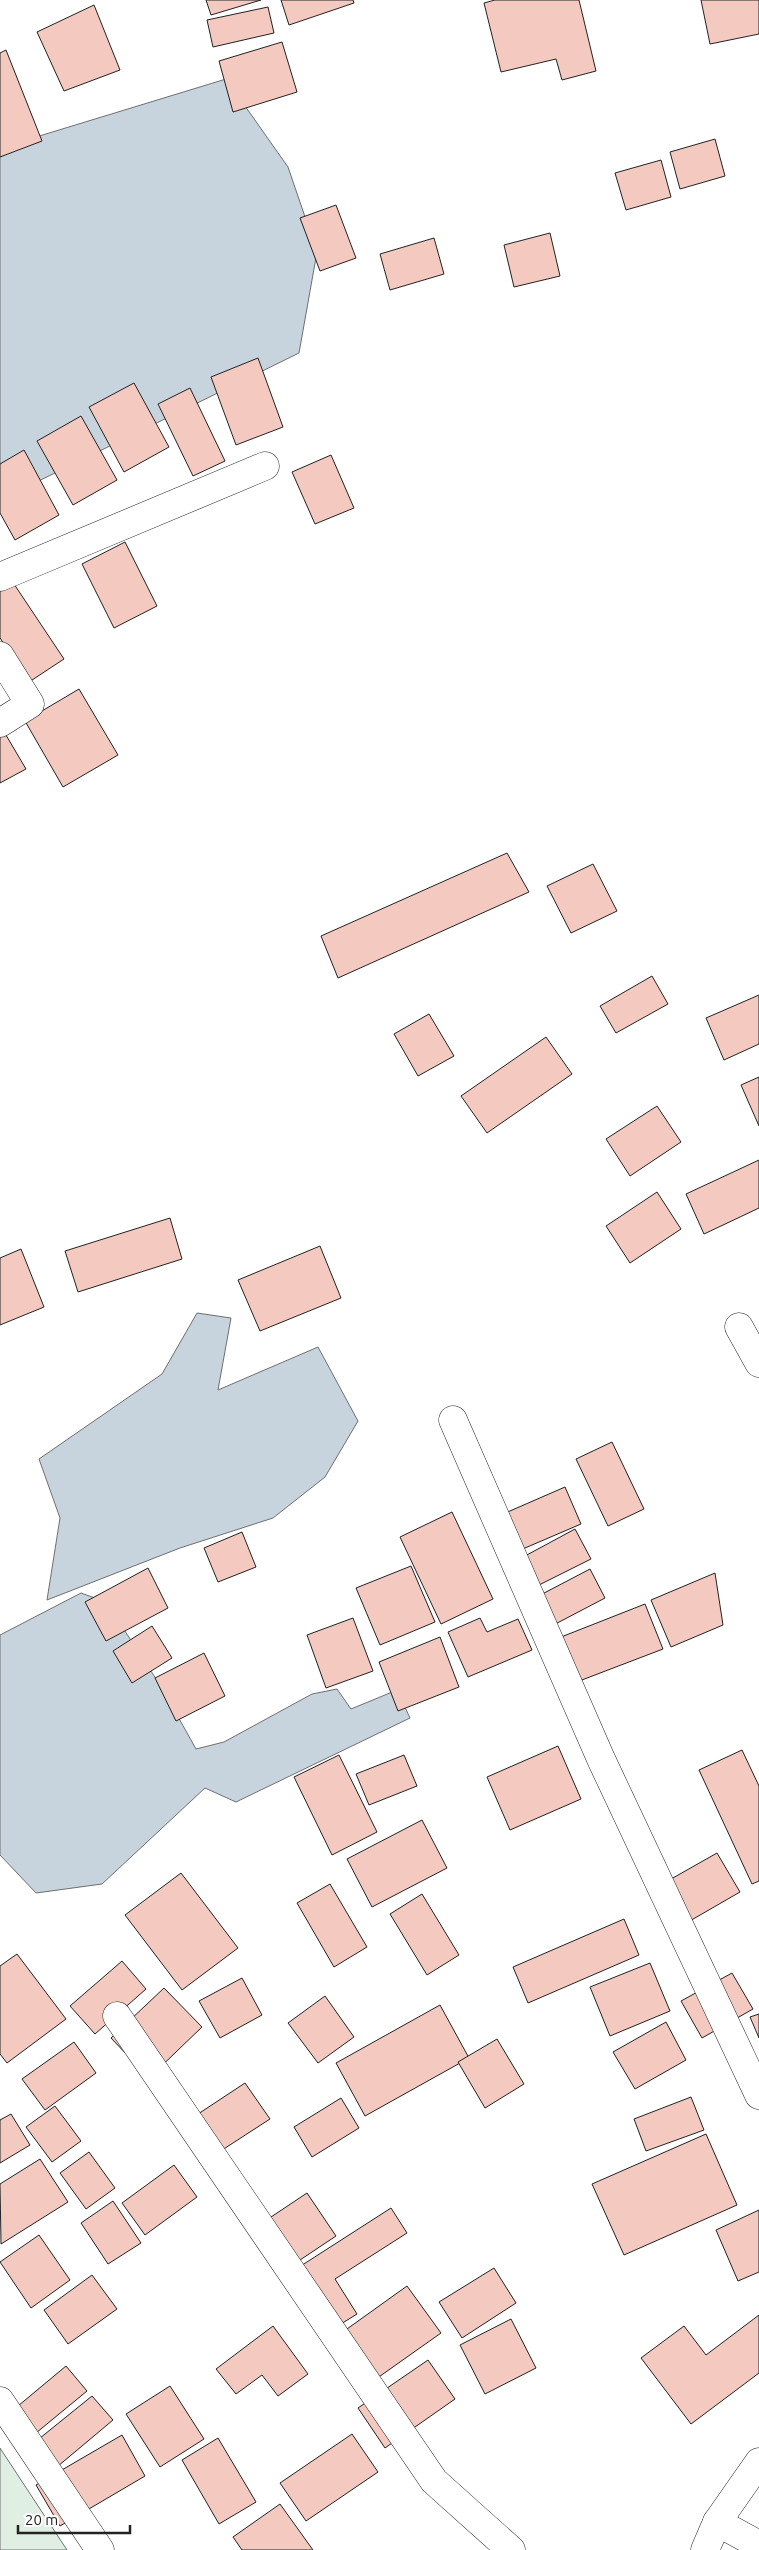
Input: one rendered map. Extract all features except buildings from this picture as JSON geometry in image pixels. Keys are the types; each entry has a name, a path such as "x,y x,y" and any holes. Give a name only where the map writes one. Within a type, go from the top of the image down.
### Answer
{"street":[{"path":"0,577 265,466"},
{"path":"0,656 30,704 0,723"},
{"path":"739,1327 759,1363"},
{"path":"453,1420 601,1759 759,2095"},
{"path":"117,2016 434,2481 511,2550"},
{"path":"0,2401 100,2550"},
{"path":"705,2550 717,2522 759,2462"},
{"path":"717,2522 759,2545"}],"green space":[{"path":"0,2448 67,2550 0,2550"}],"shaded area":[{"path":"226,79 288,167 317,252 299,353 0,500 0,148"},
{"path":"197,1313 231,1318 218,1390 318,1347 358,1421 325,1477 273,1518 180,1548 47,1600 60,1518 39,1459 162,1374"},
{"path":"81,1593 106,1602 162,1688 196,1749 224,1742 312,1694 337,1689 351,1709 397,1690 410,1718 236,1802 205,1788 102,1884 36,1893 0,1855 0,1635"}]}
